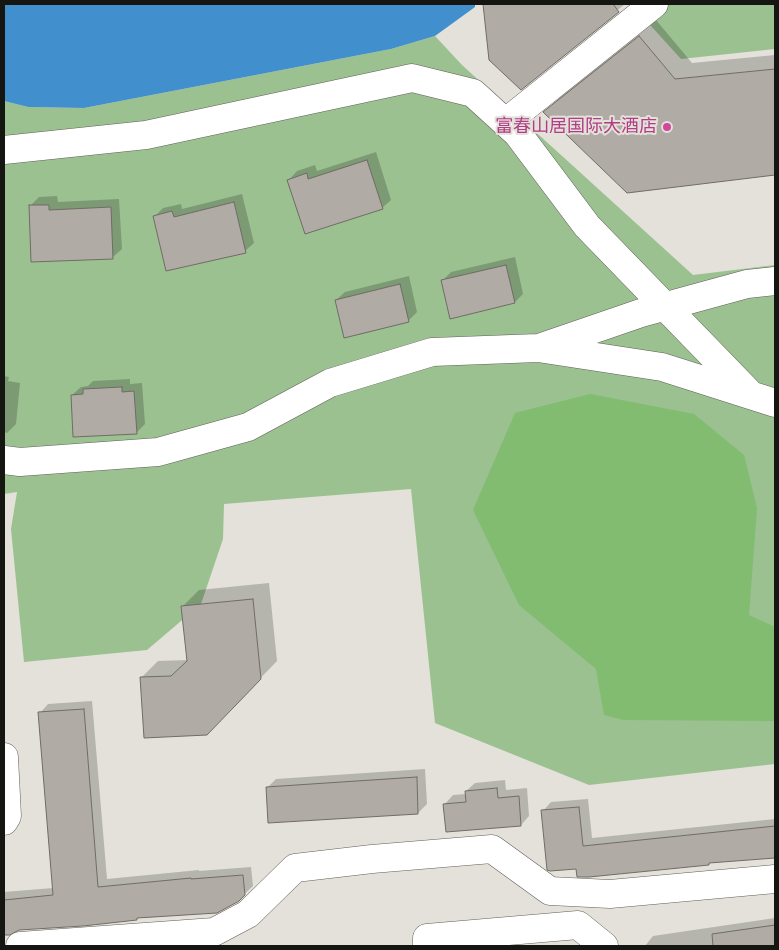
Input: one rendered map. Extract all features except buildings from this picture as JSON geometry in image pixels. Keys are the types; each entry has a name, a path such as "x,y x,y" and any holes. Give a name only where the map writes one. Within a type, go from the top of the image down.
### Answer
{"lane":[{"path":"506,122 654,4"},
{"path":"4,150 146,135 412,78 473,93 518,134 587,226 666,306 763,399"},
{"path":"538,348 641,312 747,284 775,281"},
{"path":"4,460 20,462 158,452 248,427 330,383 432,352 538,348 662,367 763,399"},
{"path":"4,757 7,816 4,821"},
{"path":"20,946 214,932 248,914 295,868 372,859 492,850 550,891 610,894 775,878"},
{"path":"427,946 427,938 578,925 604,946"}],"green space":[{"path":"631,4 775,4 775,49 681,59"},
{"path":"435,36 462,65 693,275 775,265 775,764 589,785 435,723 411,489 224,504 223,539 201,604 147,650 24,662 11,529 17,492 4,494 4,101 28,107 84,108 391,49"},
{"path":"590,394 694,414 744,455 757,508 749,615 775,627 775,721 623,720 604,715 596,669 519,605 473,510 515,413"}],"water":[{"path":"4,4 475,4 475,7 435,36 391,49 84,108 28,107 4,101"}],"place":[{"name":"富春山居国际大酒店","path":"667,127"}]}
